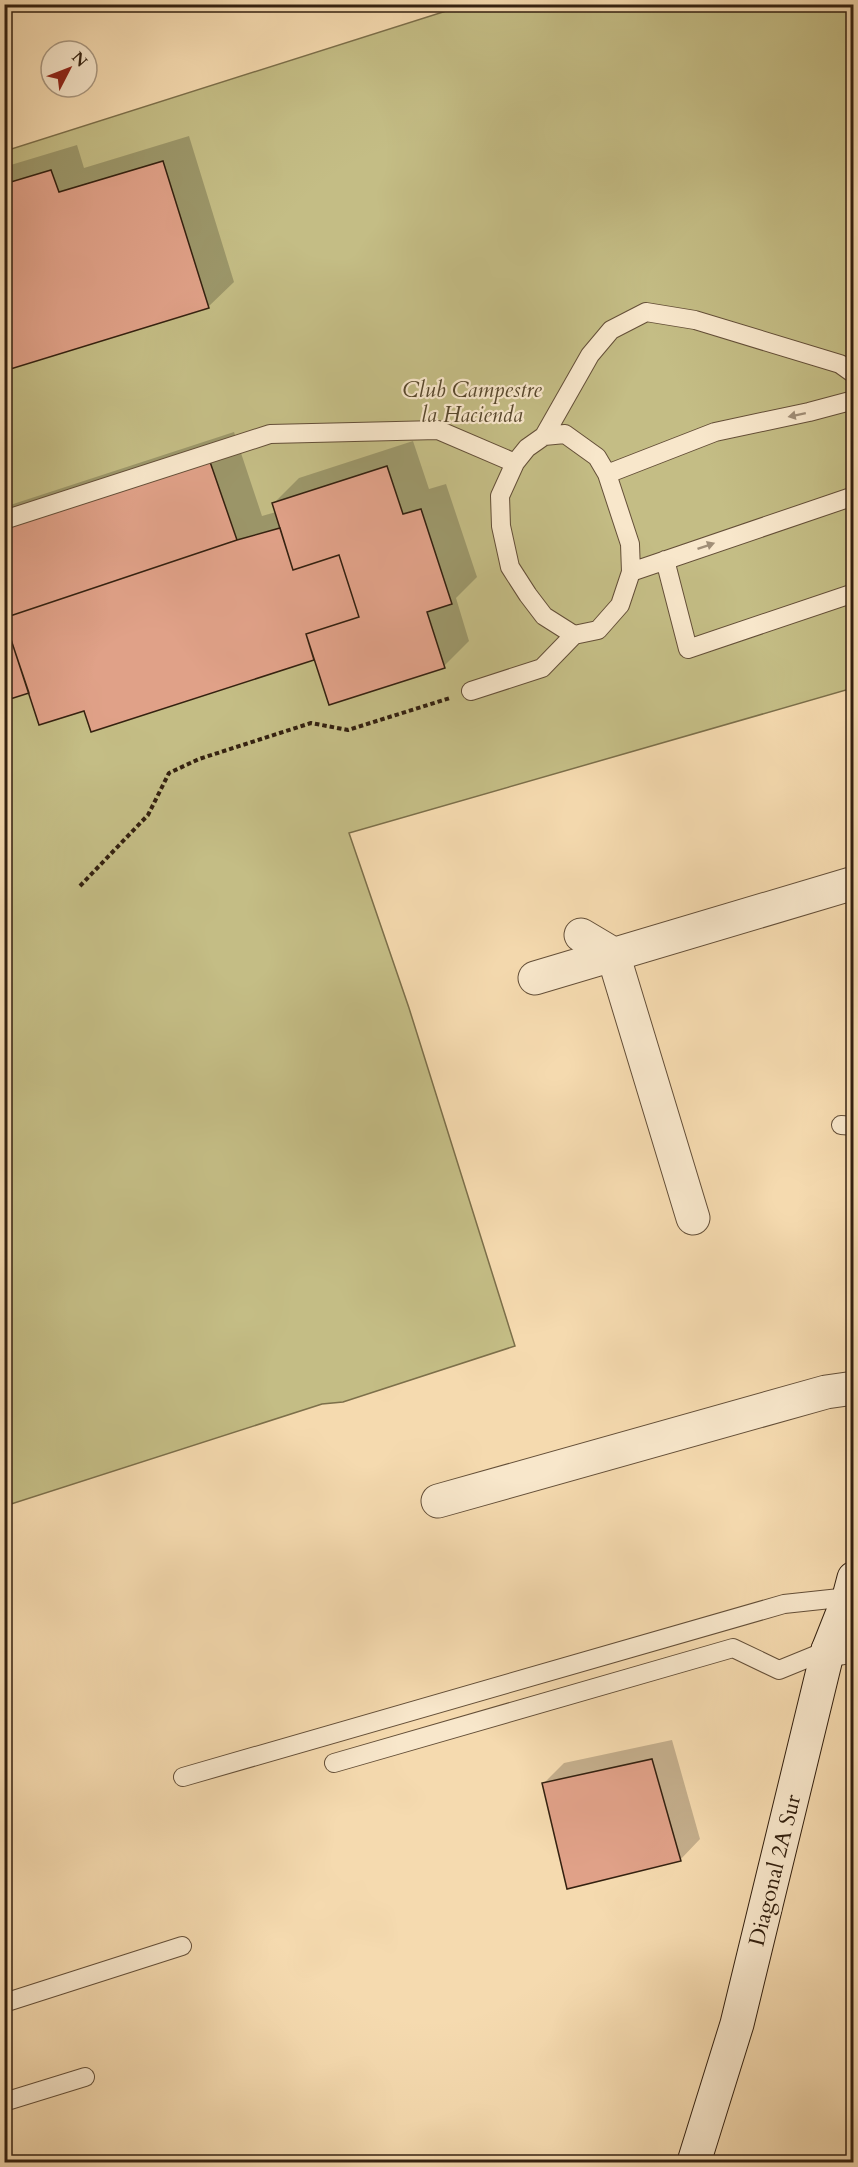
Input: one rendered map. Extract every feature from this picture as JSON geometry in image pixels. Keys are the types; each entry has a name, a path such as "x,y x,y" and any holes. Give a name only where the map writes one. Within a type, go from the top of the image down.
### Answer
{"street":[{"path":"535,978 854,883"},
{"path":"580,935 614,954 693,1218"},
{"path":"438,1501 826,1392 854,1388"},
{"name":"Diagonal 2A Sur","path":"694,2163 737,2024 841,1648 851,1587"}],"lane":[{"path":"574,635 544,616 510,567 501,526 500,496 515,463 527,448 544,436 590,355 611,330 646,312 695,320 840,364 854,374"},
{"path":"607,474 715,432 854,400"},
{"path":"4,520 270,434 438,430 515,463"},
{"path":"471,691 542,668 574,635 598,630 620,605 631,572 630,544 607,474 597,457 565,434 544,436"},
{"path":"631,572 854,496"},
{"path":"665,561 688,649 854,593"},
{"path":"183,1777 784,1604 851,1587"},
{"path":"334,1763 733,1648 779,1670 841,1648"},
{"path":"4,2003 182,1946"},
{"path":"4,2102 85,2077"}],"path":[{"path":"80,886 148,815 169,773 199,759 311,723 348,730 471,691"}],"green space":[{"name":"Club Campestre la Hacienda","path":"465,5 853,5 853,688 349,833 409,1008 515,1346 343,1402 322,1404 5,1506 5,151"}],"building":[{"path":"163,161 209,308 4,371 4,184 51,170 59,192"},
{"path":"208,456 237,540 4,618 4,524"},
{"path":"387,466 403,514 421,509 452,604 427,612 445,668 329,705 306,634 359,617 339,555 293,570 272,503"},
{"path":"280,528 293,570 339,555 359,617 306,634 314,660 91,732 84,711 39,725 4,618 237,540"},
{"path":"4,619 29,693 4,701"},
{"path":"652,1759 681,1861 567,1889 542,1783"}]}
